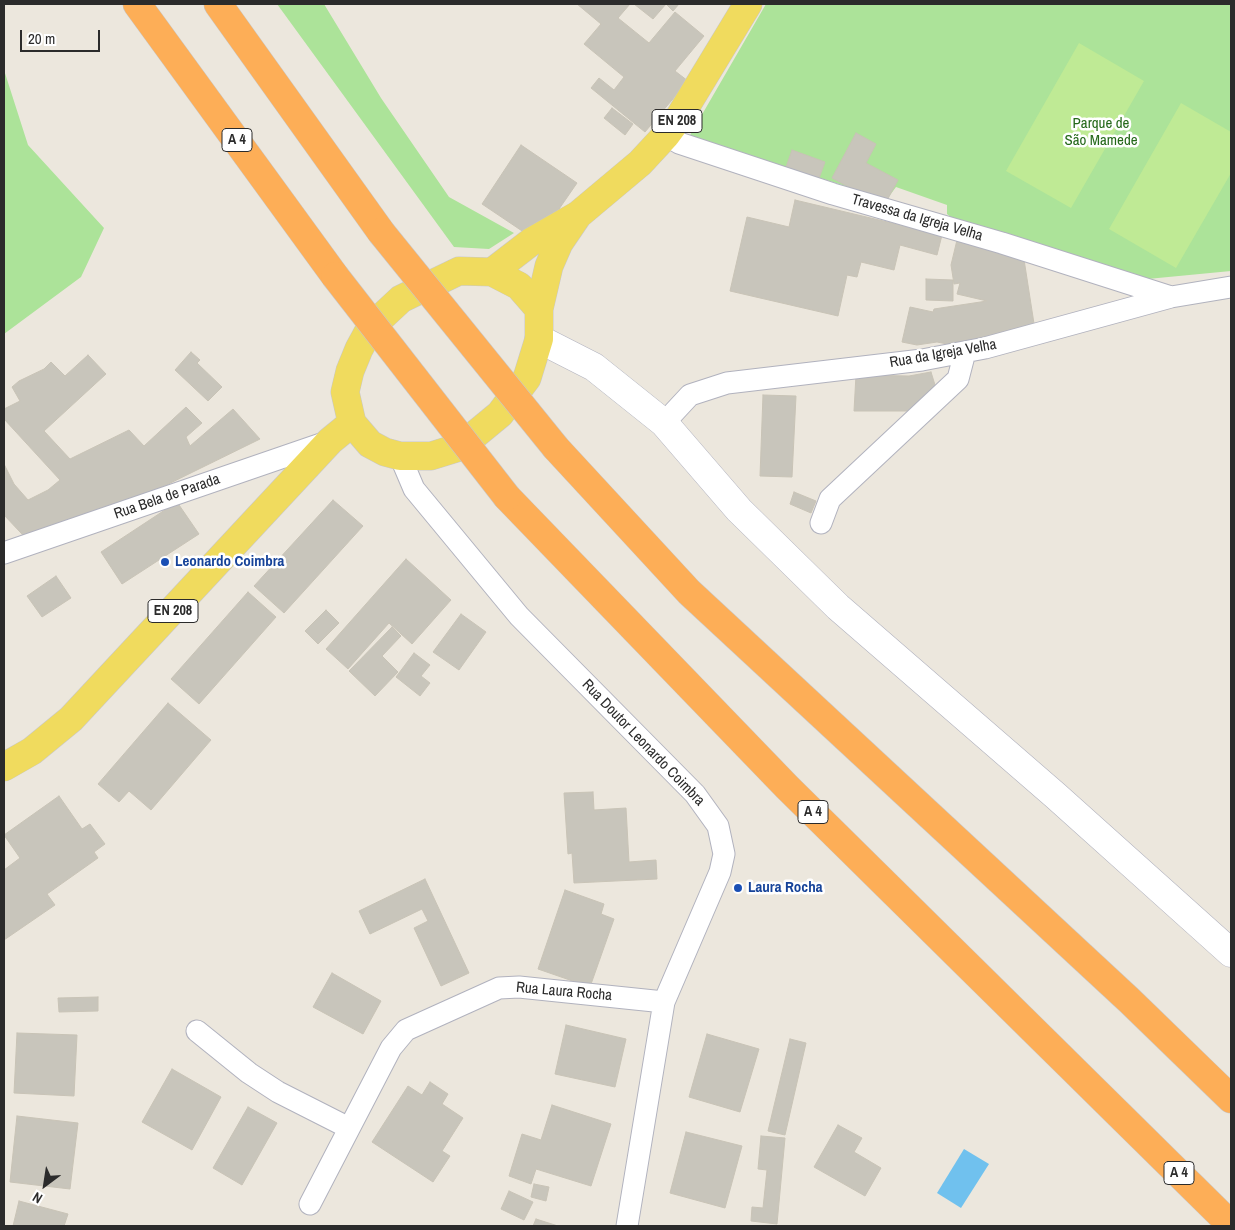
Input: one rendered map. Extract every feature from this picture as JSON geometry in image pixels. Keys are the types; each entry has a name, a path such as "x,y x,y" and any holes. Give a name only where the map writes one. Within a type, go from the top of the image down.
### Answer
{"highway":[{"name":"A 4","path":"138,4 335,276 507,497 787,787 1231,1225"},
{"path":"218,4 381,232 556,448 690,592 1130,1001 1231,1099"}],"main road":[{"name":"EN 208","path":"538,309 518,286 492,272 459,271 401,298 371,328 359,349 350,371 345,392 352,422 370,444 385,452 400,456 431,456 460,447 500,414 528,378 539,339 538,309 549,266 559,243 578,215 640,163 666,136 696,91 748,4"},
{"path":"492,272 531,242 578,215"},
{"name":"EN 208","path":"4,767 32,751 72,719 330,440 352,422"}],"street":[{"name":"Travessa da Igreja Velha","path":"666,136 679,143 834,194 1002,243 1171,297"},
{"name":"Rua da Igreja Velha","path":"664,423 690,394 727,383 922,360 965,352 1171,297 1231,287"},
{"path":"539,339 594,367 664,423 739,510 838,607 1231,953"},
{"path":"821,523 830,499 958,379 965,352"},
{"name":"Rua Bela de Parada","path":"4,553 330,440"},
{"name":"Rua Doutor Leonardo Coimbra","path":"400,456 414,489 519,616 695,794 718,826 724,854 720,872 664,1002 627,1226"},
{"name":"Rua Laura Rocha","path":"310,1204 391,1048 406,1030 499,988 519,987 664,1002"},
{"path":"197,1031 249,1073 278,1092 350,1128"}],"green space":[{"path":"277,4 324,4 381,98 449,197 514,233 489,249 454,247"},
{"name":"Parque de São Mamede","path":"766,4 1231,4 1231,271 1137,280 953,219 947,214 947,205 896,187 887,199 689,137"},
{"path":"1079,43 1144,81 1071,208 1006,171"},
{"path":"4,70 28,145 104,228 81,277 4,334"},
{"path":"1181,103 1231,132 1231,173 1176,268 1109,229"}],"water":[{"path":"964,1149 989,1164 961,1208 937,1193"}],"building":[{"path":"577,4 630,4 618,18 649,43 675,12 704,36 675,71 688,81 645,132 591,88 599,78 614,90 624,77 584,44 601,24"},
{"path":"634,4 666,4 653,19"},
{"path":"666,4 679,4 673,11"},
{"path":"612,108 633,124 625,135 604,118"},
{"path":"856,133 876,144 866,163 898,180 884,206 832,178"},
{"path":"521,145 577,183 537,241 482,204"},
{"path":"792,150 825,162 818,181 785,170"},
{"path":"795,200 942,235 937,255 900,245 894,270 861,262 857,277 847,275 838,316 730,291 747,217 789,227"},
{"path":"957,240 1023,253 1035,330 947,344 937,342 917,345 902,342 910,307 933,312 934,309 987,301 957,294 960,283 954,284 951,265"},
{"path":"926,279 953,280 953,301 926,300"},
{"path":"191,352 200,360 197,363 222,387 208,401 175,370"},
{"path":"88,355 106,374 44,431 70,459 129,430 144,446 186,407 202,423 186,437 190,446 233,409 260,439 36,549 4,515 4,464 14,484 28,500 48,490 60,480 4,419 4,409 20,401 12,387 19,381 44,369 51,362 65,376"},
{"path":"931,372 935,385 909,411 854,411 856,375 909,376"},
{"path":"763,395 796,396 792,477 760,476"},
{"path":"794,492 816,501 811,513 790,504"},
{"path":"333,500 363,526 284,613 254,586"},
{"path":"177,502 199,534 122,584 101,552"},
{"path":"406,559 451,600 412,644 389,623 348,669 326,649"},
{"path":"56,576 71,598 42,617 27,596"},
{"path":"248,592 276,617 199,704 171,679"},
{"path":"326,610 339,623 318,644 305,631"},
{"path":"461,614 486,632 459,670 433,652"},
{"path":"392,627 401,636 382,656 398,672 375,696 349,671"},
{"path":"414,653 430,665 421,676 430,683 420,696 396,677"},
{"path":"168,703 211,740 151,810 129,791 119,802 98,784"},
{"path":"593,792 594,810 626,808 629,862 656,860 657,879 574,883 572,853 568,854 564,793"},
{"path":"59,796 82,829 90,824 105,844 94,852 98,858 47,894 55,905 4,940 4,870 20,858 4,835"},
{"path":"425,879 469,973 441,986 414,928 428,921 422,909 370,934 359,911"},
{"path":"565,890 604,904 601,914 614,919 590,987 538,969"},
{"path":"332,973 381,1001 363,1034 313,1007"},
{"path":"98,997 98,1011 59,1012 58,998"},
{"path":"566,1025 626,1039 615,1087 555,1074"},
{"path":"17,1033 77,1035 74,1096 14,1093"},
{"path":"707,1034 759,1049 740,1112 689,1097"},
{"path":"790,1039 806,1043 785,1135 768,1131"},
{"path":"172,1069 221,1097 192,1150 142,1122"},
{"path":"430,1082 448,1094 442,1104 463,1118 442,1151 450,1156 433,1182 372,1142 408,1086 422,1095"},
{"path":"552,1105 611,1124 591,1186 536,1169 531,1184 509,1176 522,1134 541,1140"},
{"path":"248,1107 277,1123 242,1185 213,1168"},
{"path":"17,1116 78,1123 70,1189 10,1182"},
{"path":"838,1125 862,1138 854,1152 881,1168 865,1196 814,1167"},
{"path":"686,1132 742,1146 725,1208 670,1193"},
{"path":"761,1136 785,1138 777,1224 751,1221 752,1207 763,1208 767,1170 758,1169"},
{"path":"534,1184 549,1187 546,1201 531,1197"},
{"path":"509,1191 533,1202 524,1220 501,1209"},
{"path":"19,1201 68,1214 64,1226 13,1226"},
{"path":"536,1219 558,1226 533,1226"}],"place":[{"name":"Leonardo Coimbra","path":"165,562"},
{"name":"Laura Rocha","path":"738,888"}]}
